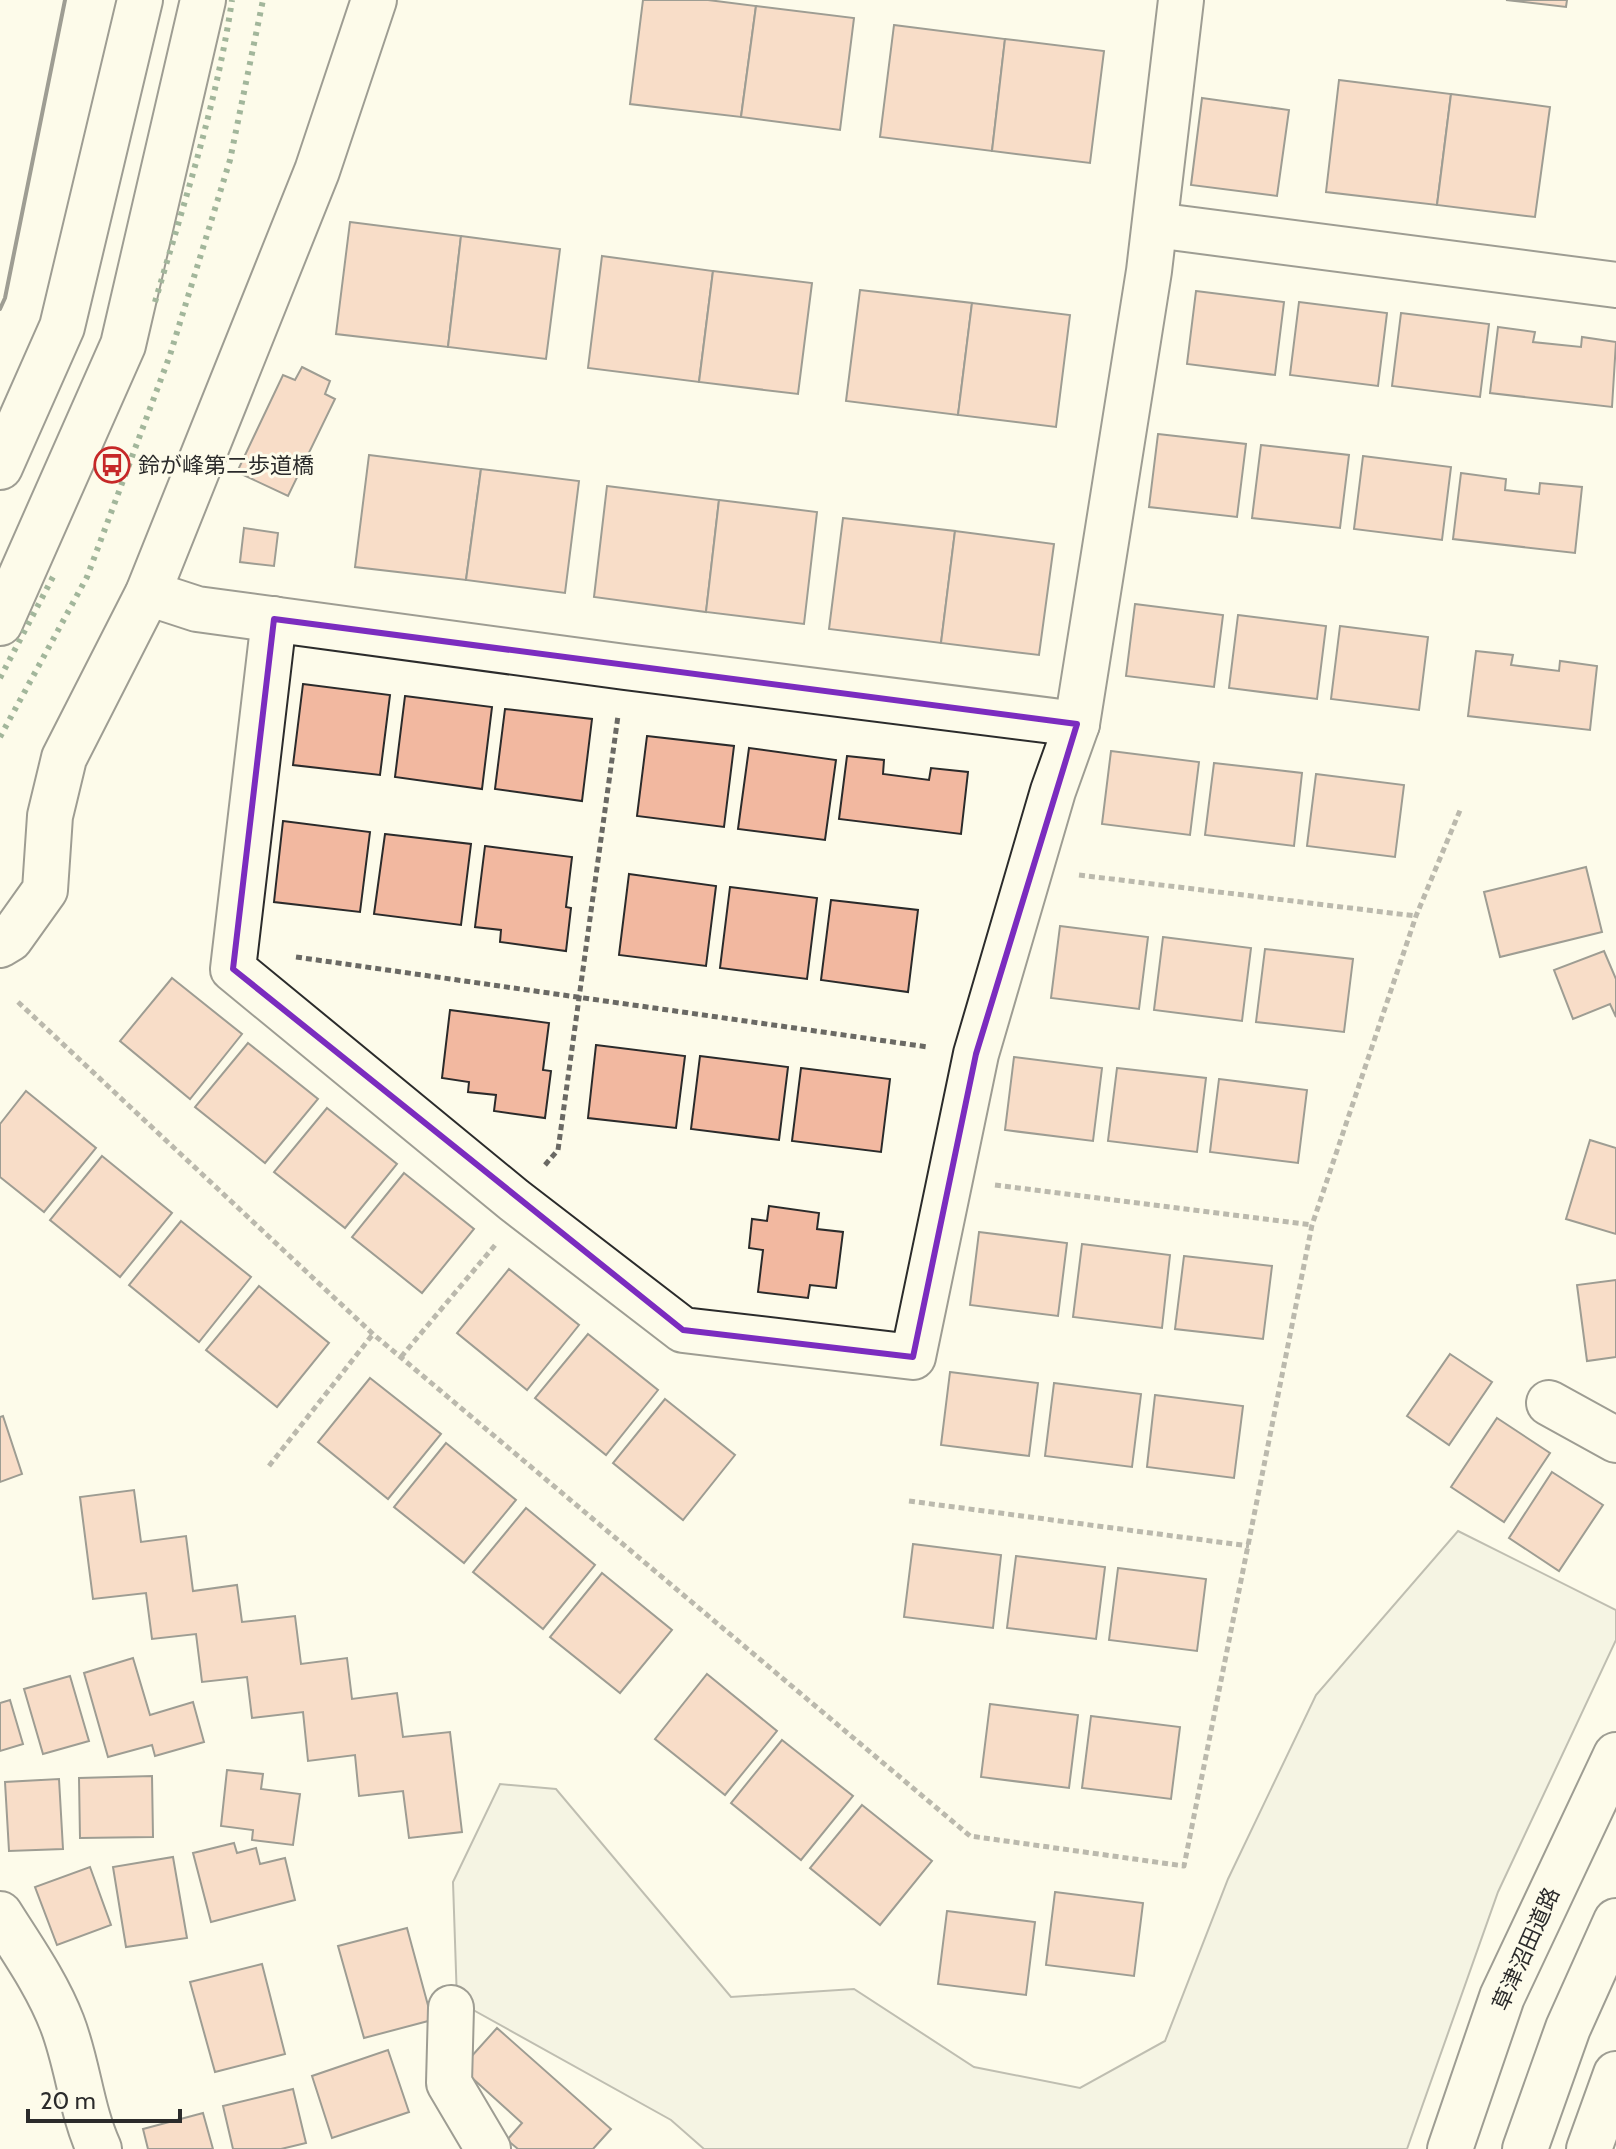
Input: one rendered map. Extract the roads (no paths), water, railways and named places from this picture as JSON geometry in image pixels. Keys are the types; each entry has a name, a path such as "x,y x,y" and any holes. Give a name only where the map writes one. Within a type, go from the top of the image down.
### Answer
{"street":[{"path":"0,467 62,327 140,0"},
{"path":"0,623 123,345 203,0"},
{"path":"0,945 10,939 45,890 50,816 64,758 148,593 317,171 374,0"},
{"path":"274,619 233,969 520,1204 683,1330 913,1357 976,1054 1053,791 1077,724 1155,225 1181,0"},
{"path":"1155,225 1616,285"},
{"path":"148,593 197,609 1077,724"},
{"path":"1549,1403 1616,1440"},
{"name":"草津沼田道路","path":"1450,2149 1502,1997 1616,1755"},
{"path":"0,1914 52,1999 81,2083 99,2149"},
{"path":"1525,2149 1568,2028 1616,1921"},
{"path":"451,2008 449,2083 488,2149"},
{"path":"1589,2149 1616,2074"}],"place":[{"name":"鈴が峰第二歩道橋","path":"112,465"}]}
